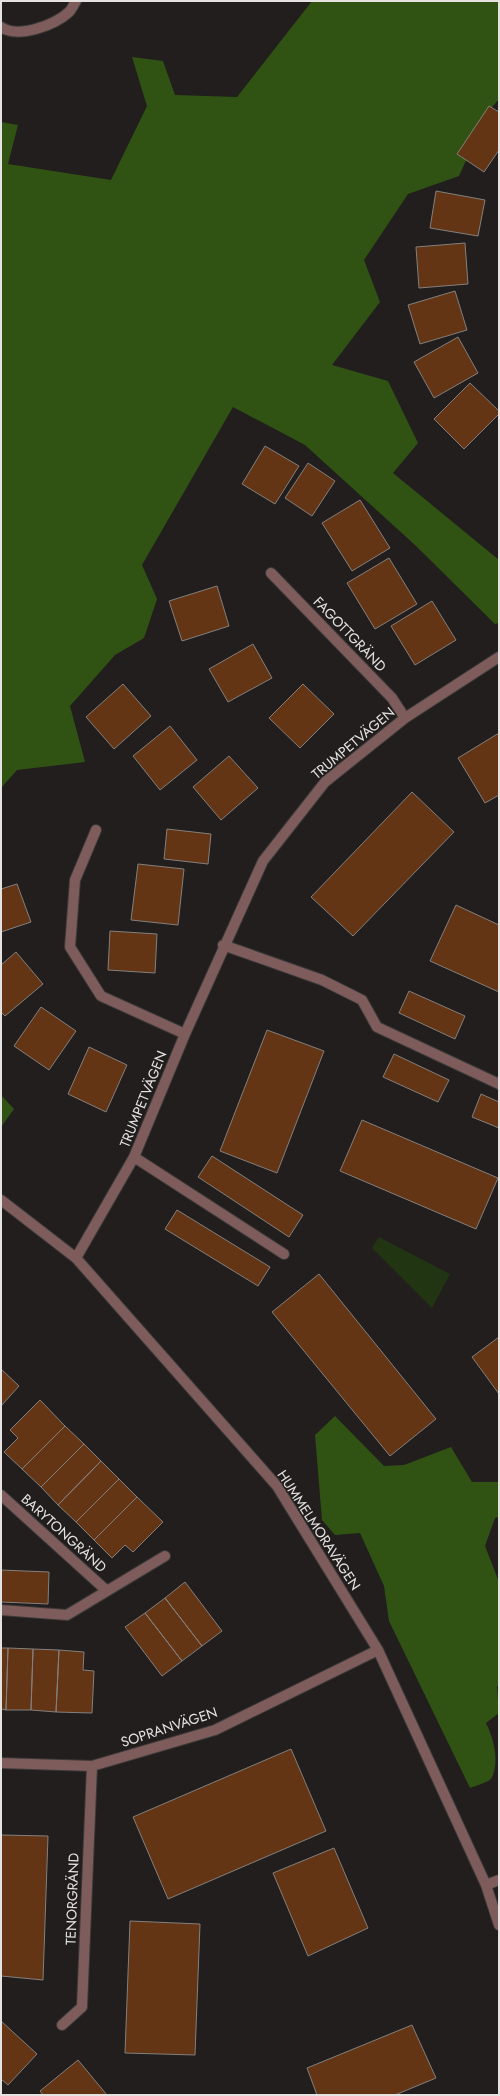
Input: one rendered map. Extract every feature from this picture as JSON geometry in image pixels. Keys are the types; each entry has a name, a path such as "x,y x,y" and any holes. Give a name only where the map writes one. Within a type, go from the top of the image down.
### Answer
{"street":[{"path":"1,28 7,32 37,30 69,12 76,1"},
{"name":"FAGOTTGRÄND","path":"271,573 392,698 405,718"},
{"name":"TRUMPETVÄGEN","path":"76,1258 134,1157 223,945 263,861 325,782 405,718 499,657"},
{"path":"96,830 75,880 70,947 101,996 185,1034"},
{"path":"223,945 322,980 362,1000 377,1026 499,1084"},
{"path":"134,1157 284,1254"},
{"name":"HUMMELMORAVÄGEN","path":"1,1200 76,1258 277,1486 378,1650 486,1885 499,1925"},
{"name":"BARYTONGRÄND","path":"1,1495 107,1591"},
{"name":"BARYTONGRÄND","path":"1,1610 67,1615 166,1556"},
{"name":"SOPRANVÄGEN","path":"1,1763 92,1766 215,1730 378,1650"},
{"name":"TENORGRÄND","path":"62,2025 82,2007 92,1766"},
{"path":"486,1885 499,1880"}],"green space":[{"path":"312,1 499,1 499,99 488,112 459,176 408,194 364,260 380,302 332,365 388,381 418,443 393,473 499,560 499,623 495,624 415,545 305,445 233,407 142,565 157,599 144,638 115,655 70,706 85,762 17,770 1,788 1,122 18,125 8,164 111,180 147,106 132,57 163,61 175,95 237,97"},
{"path":"1,1095 14,1109 1,1127"},
{"path":"379,1237 450,1274 432,1308 372,1248"},
{"path":"335,1416 384,1466 404,1465 451,1447 472,1482 499,1482 499,1517 495,1518 485,1546 499,1582 499,1686 497,1686 499,1713 486,1723 495,1751 495,1766 491,1779 484,1783 470,1788 389,1621 384,1586 360,1533 335,1535 322,1520 315,1435"}],"building":[{"path":"489,106 499,112 499,150 484,172 457,154"},
{"path":"436,191 485,200 478,236 430,228"},
{"path":"465,243 468,284 419,288 416,247"},
{"path":"455,291 467,330 420,344 408,305"},
{"path":"458,337 478,373 434,398 414,362"},
{"path":"470,383 499,411 499,414 464,449 434,419"},
{"path":"265,446 299,466 275,504 242,484"},
{"path":"308,463 335,481 312,516 285,498"},
{"path":"360,500 390,548 352,571 322,523"},
{"path":"389,558 417,604 375,629 347,583"},
{"path":"217,586 229,626 182,641 169,601"},
{"path":"432,601 456,640 415,665 391,626"},
{"path":"253,644 272,678 228,702 209,669"},
{"path":"123,684 151,716 114,749 86,717"},
{"path":"303,684 334,714 300,748 269,718"},
{"path":"170,726 197,760 160,790 133,756"},
{"path":"499,733 499,795 485,803 458,758"},
{"path":"229,756 258,788 221,820 193,787"},
{"path":"412,792 454,832 353,936 311,897"},
{"path":"167,829 211,834 208,864 164,859"},
{"path":"138,864 184,869 178,925 131,920"},
{"path":"17,884 31,922 1,932 1,889"},
{"path":"456,905 499,925 499,992 430,961"},
{"path":"110,931 157,934 155,973 108,970"},
{"path":"16,952 43,984 5,1016 1,1012 1,965"},
{"path":"409,991 465,1016 455,1039 399,1013"},
{"path":"41,1007 76,1031 49,1070 14,1046"},
{"path":"267,1030 324,1051 277,1173 220,1151"},
{"path":"89,1047 127,1065 106,1112 68,1094"},
{"path":"394,1054 449,1080 438,1102 383,1077"},
{"path":"481,1094 499,1102 499,1128 472,1117"},
{"path":"362,1120 498,1178 476,1229 340,1171"},
{"path":"212,1156 303,1215 289,1237 198,1177"},
{"path":"177,1210 270,1267 258,1286 165,1229"},
{"path":"319,1274 436,1419 390,1456 272,1312"},
{"path":"499,1337 499,1394 472,1357"},
{"path":"1,1369 19,1386 1,1406"},
{"path":"40,1400 65,1426 22,1469 4,1452 18,1438 10,1430"},
{"path":"65,1426 84,1444 41,1487 22,1469"},
{"path":"84,1444 101,1461 58,1505 41,1487"},
{"path":"101,1461 119,1479 76,1522 58,1505"},
{"path":"119,1479 137,1497 94,1540 76,1522"},
{"path":"137,1497 163,1522 133,1552 125,1545 112,1558 94,1540"},
{"path":"1,1570 49,1572 48,1604 1,1602"},
{"path":"185,1582 222,1631 202,1646 165,1598"},
{"path":"165,1598 202,1646 182,1661 145,1613"},
{"path":"145,1613 182,1661 162,1676 125,1627"},
{"path":"1,1648 8,1648 6,1710 1,1709"},
{"path":"8,1648 33,1649 31,1710 6,1710"},
{"path":"33,1649 59,1650 56,1712 31,1710"},
{"path":"59,1650 84,1652 83,1670 94,1671 92,1713 56,1712"},
{"path":"291,1749 326,1831 168,1899 133,1817"},
{"path":"1,1835 48,1836 43,1980 1,1976"},
{"path":"334,1848 368,1928 308,1956 273,1873"},
{"path":"130,1921 200,1924 195,2055 125,2053"},
{"path":"1,2021 37,2054 8,2085 1,2079"},
{"path":"412,2025 436,2078 395,2095 317,2095 307,2068"},
{"path":"78,2060 107,2095 43,2095 40,2091"}]}
